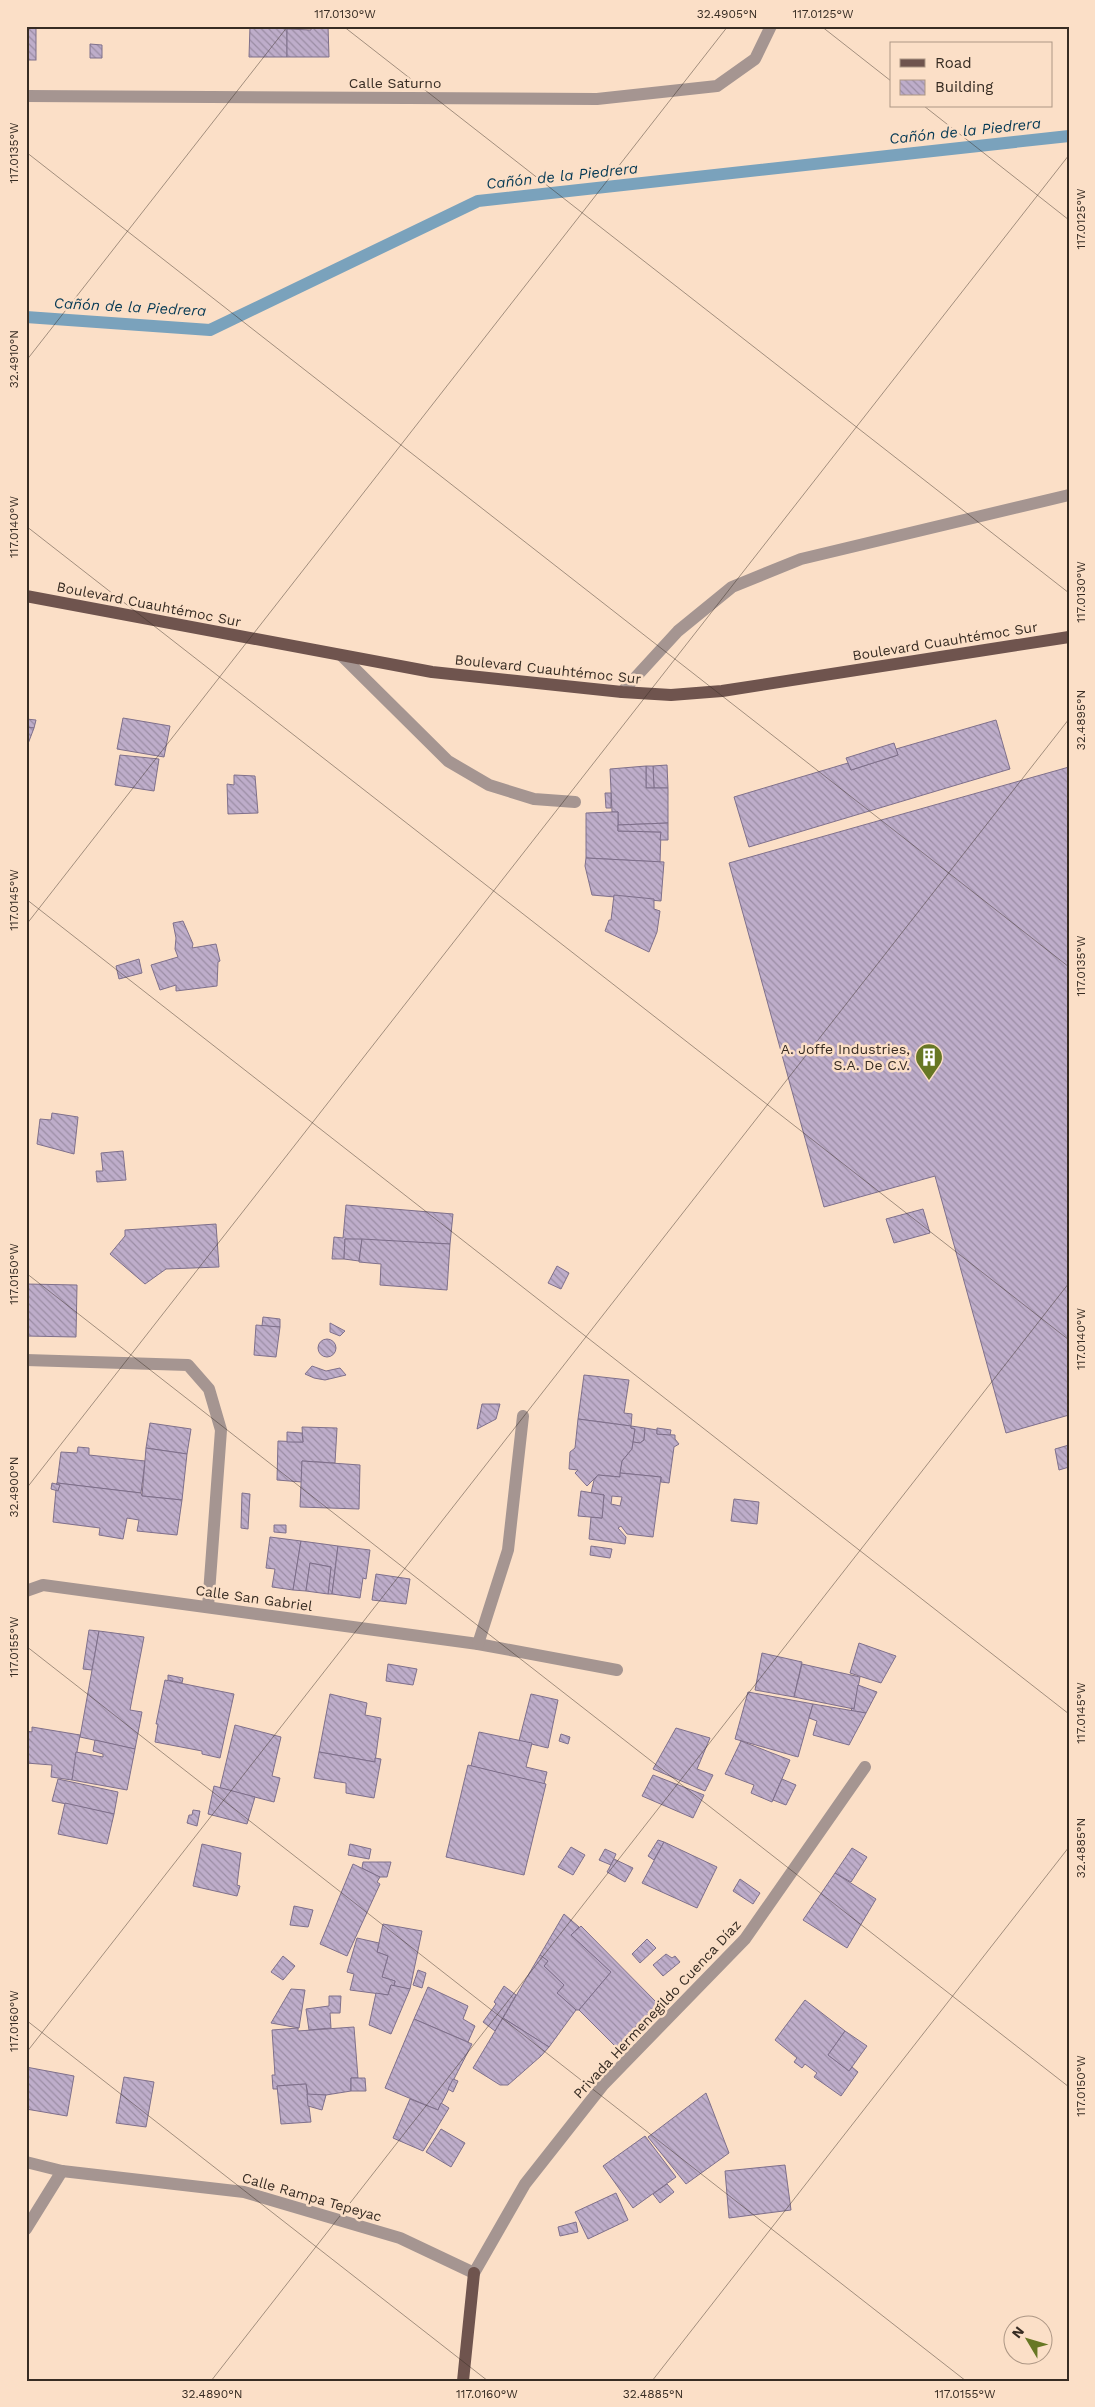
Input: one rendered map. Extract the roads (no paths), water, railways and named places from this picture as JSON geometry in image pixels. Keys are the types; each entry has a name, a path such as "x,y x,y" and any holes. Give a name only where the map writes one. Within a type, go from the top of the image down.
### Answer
{"main road":[{"name":"Boulevard Cuauhtémoc Sur","path":"26,596 432,672 622,692 671,695 722,691 1069,637"},
{"path":"463,2381 474,2273"}],"street":[{"name":"Calle Saturno","path":"26,96 597,99 717,86 754,59 771,26"},
{"path":"622,692 678,631 732,587 801,559 1069,495"},
{"path":"342,656 448,761 489,785 534,799 575,802"},
{"path":"26,1360 188,1365 209,1389 221,1430 208,1607"},
{"path":"478,1644 508,1550 523,1416"},
{"name":"Calle San Gabriel","path":"26,1591 43,1585 208,1607 478,1644 617,1670"},
{"name":"Privada Hermenegildo Cuenca Díaz","path":"474,2273 525,2184 603,2085 745,1939 865,1767"},
{"name":"Calle Rampa Tepeyac","path":"26,2162 62,2171 244,2192 400,2238 474,2273"},
{"path":"26,2229 62,2171"}],"waterway":[{"name":"Cañón de la Piedrera","path":"26,317 210,330 478,201 1069,136"}],"place":[{"name":"A. Joffe Industries, S.A. De C.V.","path":"929,1081"}]}
